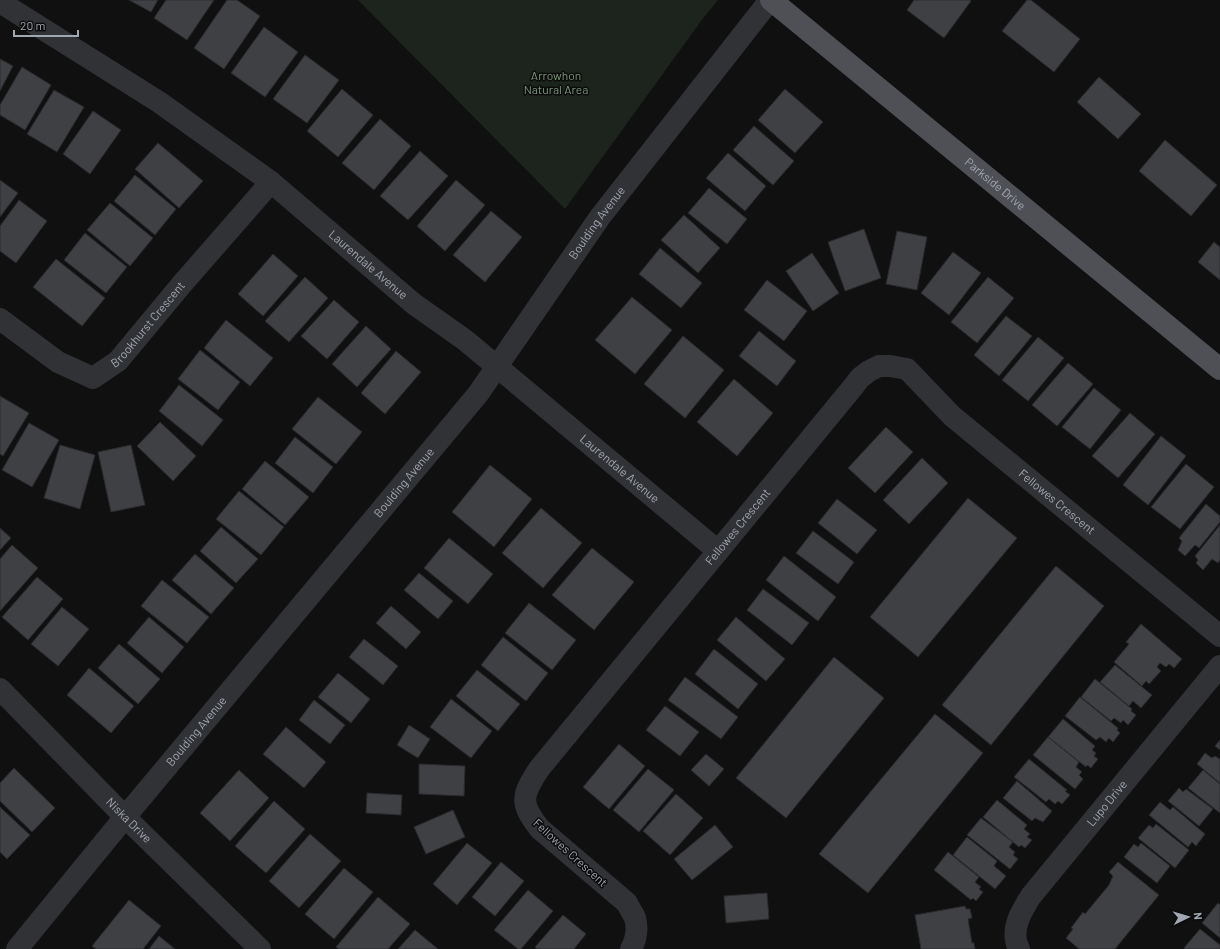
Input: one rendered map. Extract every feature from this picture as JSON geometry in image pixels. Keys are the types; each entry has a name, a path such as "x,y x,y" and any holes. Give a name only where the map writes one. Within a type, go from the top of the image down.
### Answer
{"main road":[{"name":"Parkside Drive","path":"770,0 1220,369"}],"street":[{"name":"Boulding Avenue","path":"17,949 125,817 478,394 600,217 770,0"},
{"name":"Laurendale Avenue","path":"0,2 159,102 271,182 414,304 465,340 718,551"},
{"name":"Brookhurst Crescent","path":"0,319 58,362 93,378 118,361 182,284 271,182"},
{"name":"Fellowes Crescent","path":"631,949 634,944 636,931 635,917 627,903 540,829 530,817 524,802 527,787 544,763 860,378 879,366 907,369 952,416 1220,636"},
{"name":"Lupo Drive","path":"1019,949 1016,940 1016,924 1022,909 1031,896 1220,666"},
{"name":"Niska Drive","path":"0,689 125,817 260,949"}],"green space":[{"name":"Arrowhon Natural Area","path":"358,0 718,0 701,21 565,209"}],"building":[{"path":"129,0 158,0 151,12"},
{"path":"166,0 214,0 187,40 154,18"},
{"path":"227,0 237,0 260,16 224,69 194,48"},
{"path":"914,0 971,1 944,38 907,10"},
{"path":"1027,0 1031,0 1080,39 1054,72 1002,31"},
{"path":"264,27 298,52 265,97 231,73"},
{"path":"305,55 339,80 307,123 273,99"},
{"path":"0,59 13,66 0,91"},
{"path":"22,67 51,85 25,130 0,115 0,105"},
{"path":"1099,77 1141,114 1118,139 1077,102"},
{"path":"342,89 373,115 338,157 307,131"},
{"path":"785,89 823,122 795,153 758,120"},
{"path":"54,90 84,107 57,152 27,134"},
{"path":"93,111 121,130 90,174 63,154"},
{"path":"380,119 411,146 374,190 342,163"},
{"path":"754,126 794,161 773,185 733,150"},
{"path":"1165,140 1217,185 1191,216 1139,171"},
{"path":"158,143 203,181 179,208 135,169"},
{"path":"420,151 448,176 408,220 380,196"},
{"path":"728,153 766,186 745,211 706,178"},
{"path":"135,175 176,209 155,235 114,201"},
{"path":"0,180 18,193 0,217"},
{"path":"456,180 485,205 445,251 417,226"},
{"path":"709,188 747,219 727,244 688,213"},
{"path":"19,200 47,221 16,263 0,251 0,226"},
{"path":"110,203 153,238 130,266 87,230"},
{"path":"491,211 522,237 485,282 453,255"},
{"path":"684,215 720,248 698,273 661,240"},
{"path":"864,229 881,278 845,291 828,242"},
{"path":"897,231 927,237 917,290 886,284"},
{"path":"85,233 127,267 106,293 64,260"},
{"path":"1214,242 1220,247 1220,280 1198,262"},
{"path":"660,248 702,283 681,308 639,274"},
{"path":"953,252 981,273 949,315 921,293"},
{"path":"812,253 839,293 813,311 786,271"},
{"path":"273,254 298,276 263,316 238,294"},
{"path":"56,259 105,298 82,326 33,287"},
{"path":"305,277 328,298 289,342 265,321"},
{"path":"988,277 1014,298 977,343 951,322"},
{"path":"767,280 807,311 784,341 744,310"},
{"path":"632,297 672,330 635,374 595,340"},
{"path":"334,300 359,322 327,359 301,336"},
{"path":"1006,316 1032,336 999,376 974,355"},
{"path":"226,320 273,358 250,386 204,348"},
{"path":"366,326 391,349 357,387 332,364"},
{"path":"759,331 796,361 777,386 739,356"},
{"path":"683,336 724,370 685,418 644,384"},
{"path":"1038,337 1064,358 1028,401 1002,380"},
{"path":"200,350 240,382 218,410 178,379"},
{"path":"396,351 421,372 385,414 361,393"},
{"path":"1068,363 1093,384 1057,426 1032,405"},
{"path":"734,379 773,413 737,456 697,422"},
{"path":"179,385 223,420 202,446 159,411"},
{"path":"1094,388 1121,410 1090,449 1062,427"},
{"path":"0,396 29,413 3,456 0,454"},
{"path":"318,397 362,432 336,464 292,429"},
{"path":"1130,413 1155,434 1118,478 1092,456"},
{"path":"160,422 196,456 173,481 137,446"},
{"path":"29,423 59,440 32,487 2,470"},
{"path":"886,427 913,452 875,493 848,468"},
{"path":"1161,436 1186,456 1148,505 1123,485"},
{"path":"295,437 333,467 313,493 275,463"},
{"path":"60,445 95,455 80,509 44,498"},
{"path":"131,445 145,505 111,512 98,452"},
{"path":"922,458 948,483 909,524 883,500"},
{"path":"265,461 309,497 285,525 242,489"},
{"path":"1186,464 1214,487 1180,529 1151,507"},
{"path":"490,465 532,499 494,547 452,512"},
{"path":"239,491 284,527 261,555 216,519"},
{"path":"968,498 1017,538 918,657 870,617"},
{"path":"837,499 877,530 857,554 818,523"},
{"path":"1206,504 1220,516 1220,522 1199,548 1195,545 1185,556 1178,550 1182,541 1179,538"},
{"path":"541,508 582,543 543,588 502,553"},
{"path":"1220,525 1220,560 1218,563 1212,559 1203,570 1196,563 1198,560 1195,556"},
{"path":"221,527 258,559 236,583 200,551"},
{"path":"0,528 11,538 0,550"},
{"path":"813,531 854,562 838,584 796,553"},
{"path":"449,538 493,574 468,604 424,568"},
{"path":"12,545 38,568 0,611 0,559"},
{"path":"592,548 634,582 594,630 552,595"},
{"path":"195,554 234,588 211,614 172,580"},
{"path":"784,556 836,597 818,621 766,580"},
{"path":"1056,566 1104,606 991,745 942,705"},
{"path":"419,573 453,601 438,619 404,590"},
{"path":"37,577 63,599 28,640 2,617"},
{"path":"162,580 209,617 187,643 141,606"},
{"path":"763,589 809,623 792,645 747,610"},
{"path":"529,603 576,640 552,670 505,633"},
{"path":"391,606 421,632 406,649 376,623"},
{"path":"62,607 89,629 58,666 31,644"},
{"path":"149,617 184,647 162,673 127,643"},
{"path":"736,617 785,659 766,681 717,640"},
{"path":"1141,624 1182,659 1174,668 1169,664 1166,667 1160,663 1157,667 1161,671 1149,684 1146,681 1142,686 1114,662 1129,644 1126,642"},
{"path":"503,637 548,673 526,701 481,665"},
{"path":"364,639 398,666 383,685 349,657"},
{"path":"119,644 160,679 138,704 98,668"},
{"path":"714,649 758,684 738,709 695,674"},
{"path":"834,657 884,698 786,818 736,778"},
{"path":"1115,665 1152,695 1141,708 1133,701 1129,706 1100,682"},
{"path":"89,668 134,706 111,733 67,695"},
{"path":"477,670 520,704 498,731 456,696"},
{"path":"338,673 370,699 351,723 318,697"},
{"path":"685,677 738,717 721,739 668,700"},
{"path":"1095,679 1132,709 1131,711 1136,715 1128,725 1123,720 1121,723 1114,718 1111,721 1081,697"},
{"path":"1080,697 1118,728 1117,730 1120,733 1113,742 1109,738 1106,742 1100,737 1096,740 1065,716"},
{"path":"451,699 492,731 471,758 430,727"},
{"path":"314,700 345,725 330,744 299,720"},
{"path":"665,706 699,732 680,756 646,730"},
{"path":"935,714 983,753 868,893 819,854"},
{"path":"1063,719 1095,746 1092,750 1096,753 1094,756 1098,759 1091,768 1087,765 1086,767 1048,737"},
{"path":"409,725 430,739 418,758 397,745"},
{"path":"286,727 326,762 304,788 263,754"},
{"path":"1048,737 1079,762 1076,767 1082,772 1079,775 1083,779 1075,789 1033,755"},
{"path":"1220,740 1220,750 1215,746"},
{"path":"619,744 645,766 609,809 583,787"},
{"path":"1205,753 1212,758 1215,756 1220,759 1220,783 1197,764"},
{"path":"706,754 724,769 709,786 691,770"},
{"path":"1029,759 1067,790 1065,791 1070,795 1062,804 1058,801 1055,804 1049,799 1046,802 1014,777"},
{"path":"419,764 465,766 464,796 419,794"},
{"path":"14,768 55,808 32,832 0,801 0,783"},
{"path":"648,769 674,790 639,832 613,810"},
{"path":"239,770 269,798 230,841 200,813"},
{"path":"1203,770 1220,784 1220,813 1188,788"},
{"path":"1017,781 1052,811 1043,822 1035,818 1032,821 1003,798"},
{"path":"1179,788 1183,792 1186,789 1213,809 1199,826 1168,801"},
{"path":"367,793 402,795 401,815 366,813"},
{"path":"676,794 703,818 670,855 643,831"},
{"path":"997,800 1027,825 1024,829 1030,834 1027,837 1032,840 1025,848 1021,845 1019,847 983,817"},
{"path":"274,801 305,829 266,873 235,846"},
{"path":"1160,802 1170,810 1173,807 1205,834 1196,846 1192,842 1188,847 1149,815"},
{"path":"0,807 30,835 7,859 0,852"},
{"path":"453,810 465,837 426,854 414,827"},
{"path":"981,818 1013,842 1009,847 1015,852 1013,855 1018,859 1010,869 967,835"},
{"path":"1156,824 1189,850 1175,868 1138,838 1149,825 1153,828"},
{"path":"715,825 733,847 692,880 674,859"},
{"path":"310,834 341,861 299,908 269,881"},
{"path":"967,837 997,861 994,866 1006,876 995,889 953,855"},
{"path":"467,843 492,863 457,905 433,884"},
{"path":"1141,843 1170,866 1157,883 1124,857 1134,844 1138,847"},
{"path":"948,852 979,877 975,882 981,887 979,889 983,892 976,901 973,898 971,900 934,870"},
{"path":"501,862 524,881 495,916 472,897"},
{"path":"1118,862 1159,895 1115,949 1079,949 1066,938 1073,929 1071,928 1083,912 1085,914 1109,885 1113,876 1109,872"},
{"path":"344,868 373,892 334,939 305,914"},
{"path":"528,890 553,911 521,949 518,949 494,930"},
{"path":"767,893 769,919 726,923 724,896"},
{"path":"378,897 410,924 388,949 339,949 336,947"},
{"path":"129,900 161,926 143,949 96,949 92,946"},
{"path":"1218,903 1220,905 1220,938 1202,923"},
{"path":"965,906 966,909 970,909 972,918 968,919 972,943 974,943 975,949 921,949 915,915"},
{"path":"563,915 586,934 574,949 537,949 535,947"},
{"path":"1200,929 1220,945 1220,949 1184,948"},
{"path":"415,930 438,949 398,949"},
{"path":"159,936 175,949 149,949"}]}
